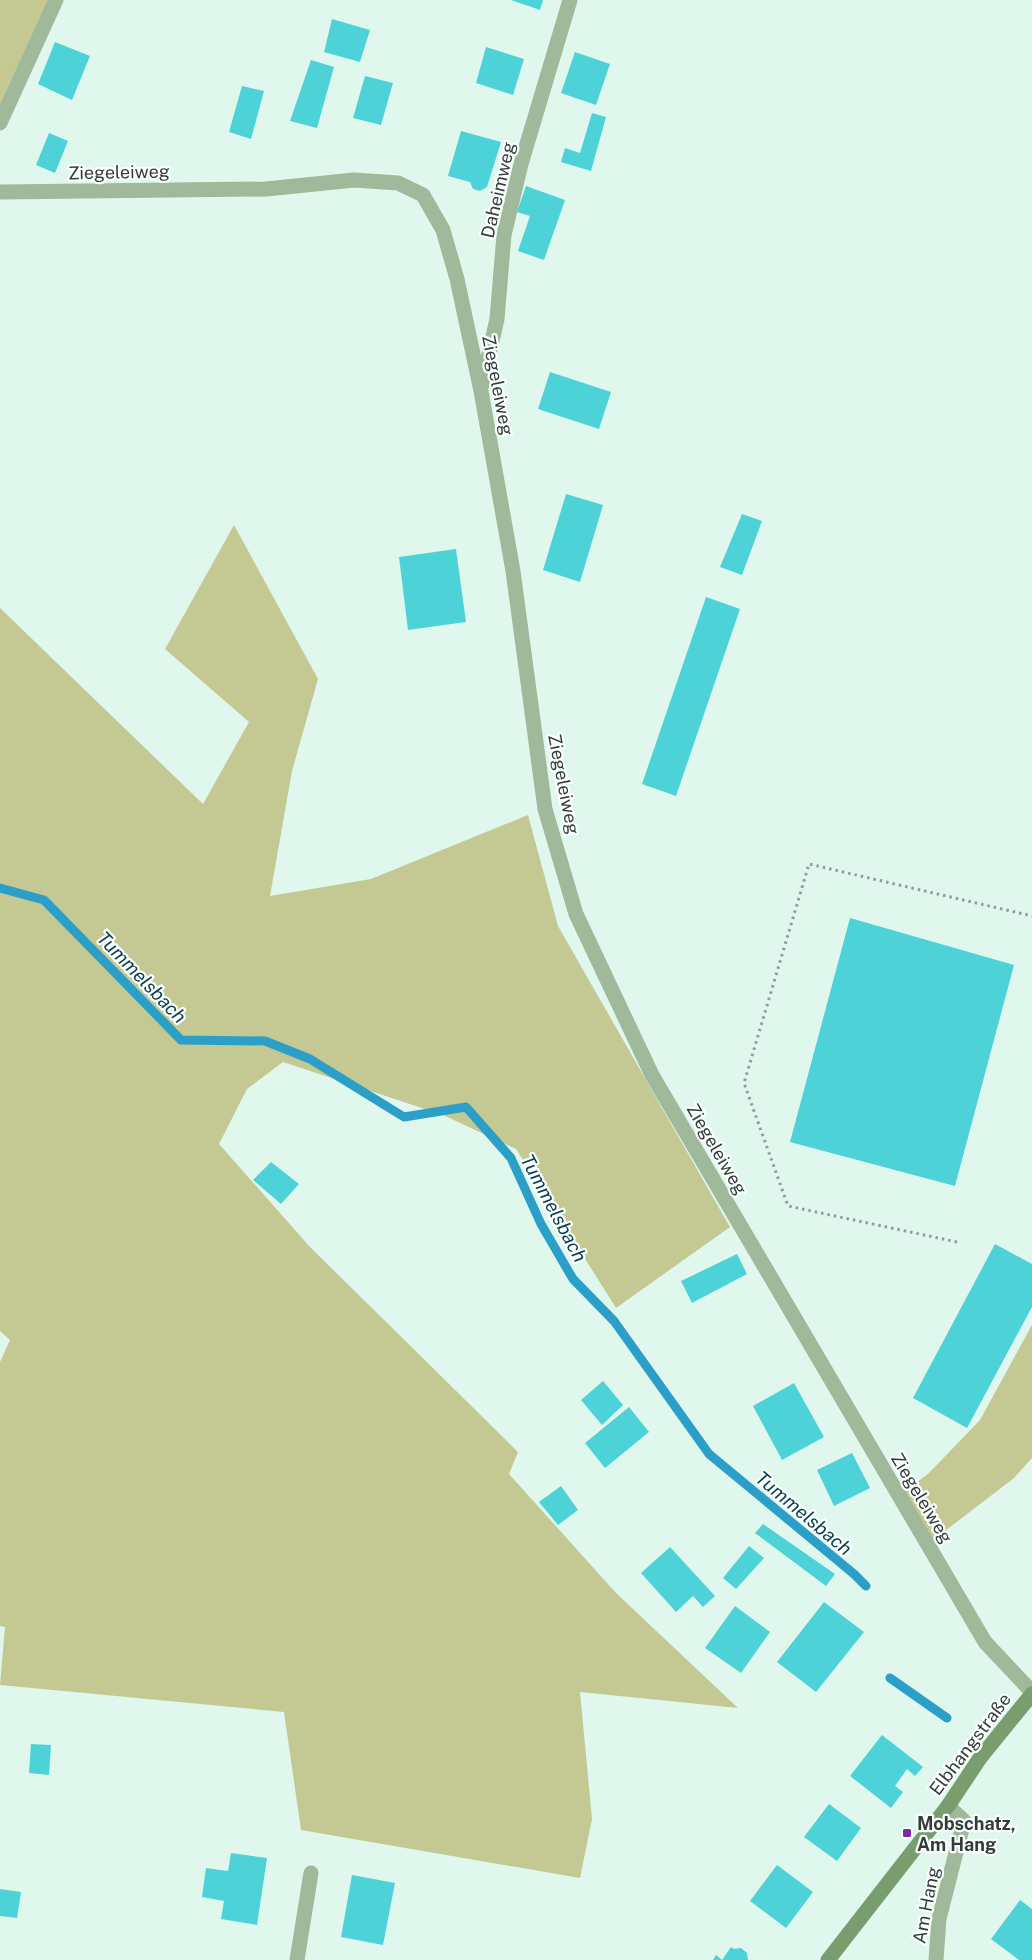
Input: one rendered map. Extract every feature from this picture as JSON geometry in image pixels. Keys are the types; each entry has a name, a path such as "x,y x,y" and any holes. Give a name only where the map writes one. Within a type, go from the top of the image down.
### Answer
{"street":[{"path":"0,123 56,0"},
{"name":"Daheimweg","path":"481,392 497,319 506,226 521,164 570,0"},
{"name":"Ziegeleiweg","path":"0,192 266,189 354,180 398,182 423,195 443,230 457,279 481,392 513,571 546,809 576,914 657,1084 985,1642 1032,1693"},
{"name":"Elbhangstraße","path":"828,1960 948,1806 980,1758 1032,1693"},
{"name":"Am Hang","path":"936,1960 939,1919 964,1821 948,1806"},
{"path":"297,1960 311,1872"}],"path":[{"path":"957,1242 788,1206 744,1083 809,864 1032,916"}],"green space":[{"path":"0,0 56,0 0,125"},
{"path":"234,525 318,679 292,771 270,896 371,879 528,815 558,926 730,1227 616,1308 516,1149 443,1115 283,1062 247,1089 219,1144 310,1247 518,1452 509,1474 616,1593 738,1708 580,1692 592,1819 580,1878 301,1830 284,1712 0,1685 5,1627 0,1626 0,1362 10,1340 0,1331 0,608 203,804 249,722 165,649"},
{"path":"1032,1325 1032,1458 1014,1478 928,1544 899,1496 929,1473 980,1420"}],"building":[{"path":"511,0 543,0 540,10"},
{"path":"332,19 370,30 360,62 324,52"},
{"path":"55,42 90,56 72,100 38,84"},
{"path":"486,47 524,59 513,95 476,83"},
{"path":"575,52 610,64 596,105 561,93"},
{"path":"311,60 334,67 317,128 290,121"},
{"path":"365,76 393,83 381,125 353,118"},
{"path":"242,86 264,91 251,139 229,132"},
{"path":"592,113 606,117 591,171 561,162 565,148 580,153"},
{"path":"461,131 501,142 487,187 480,191 473,189 470,182 448,176"},
{"path":"49,133 68,141 55,173 36,165"},
{"path":"526,186 565,200 544,260 518,251 530,216 517,212"},
{"path":"550,372 611,392 599,429 538,409"},
{"path":"566,494 603,505 580,582 543,570"},
{"path":"742,514 762,521 742,575 720,567"},
{"path":"456,549 466,622 408,630 399,557"},
{"path":"706,597 740,609 676,796 642,784"},
{"path":"850,918 1014,965 955,1186 790,1142"},
{"path":"271,1162 299,1184 281,1204 253,1180"},
{"path":"995,1244 1032,1264 1032,1307 967,1428 913,1398"},
{"path":"737,1254 747,1274 692,1303 681,1281"},
{"path":"603,1381 623,1405 602,1425 581,1400"},
{"path":"794,1383 824,1437 782,1460 753,1406"},
{"path":"629,1407 649,1432 605,1468 585,1443"},
{"path":"852,1453 870,1488 834,1506 817,1470"},
{"path":"561,1486 578,1510 558,1525 539,1502"},
{"path":"763,1524 835,1574 826,1586 755,1533"},
{"path":"749,1546 764,1558 736,1589 723,1578"},
{"path":"670,1547 715,1596 703,1607 693,1596 676,1612 641,1573"},
{"path":"824,1602 864,1632 816,1692 777,1662"},
{"path":"735,1606 770,1632 741,1673 705,1648"},
{"path":"882,1735 923,1767 915,1776 907,1769 895,1786 903,1792 891,1808 850,1776"},
{"path":"31,1744 51,1745 49,1775 29,1773"},
{"path":"829,1804 861,1828 837,1861 804,1837"},
{"path":"231,1853 267,1858 257,1925 221,1919 224,1901 202,1897 206,1868 228,1871"},
{"path":"777,1865 813,1892 786,1928 750,1901"},
{"path":"352,1875 395,1883 383,1945 341,1937"},
{"path":"0,1889 21,1892 17,1918 0,1916"},
{"path":"1020,1900 1032,1909 1032,1960 1019,1960 991,1939"},
{"path":"731,1947 734,1949 741,1948 747,1953 748,1960 722,1960"},
{"path":"716,1955 722,1960 713,1960"}],"waterway":[{"name":"Tummelsbach","path":"0,888 44,900 181,1040 265,1041 310,1059 404,1117 466,1107 511,1158 541,1224 573,1279 614,1321 709,1454 866,1586"},
{"name":"Tummelsbach","path":"890,1678 947,1718"}],"place":[{"name":"Mobschatz, Am Hang","path":"907,1833"}]}
